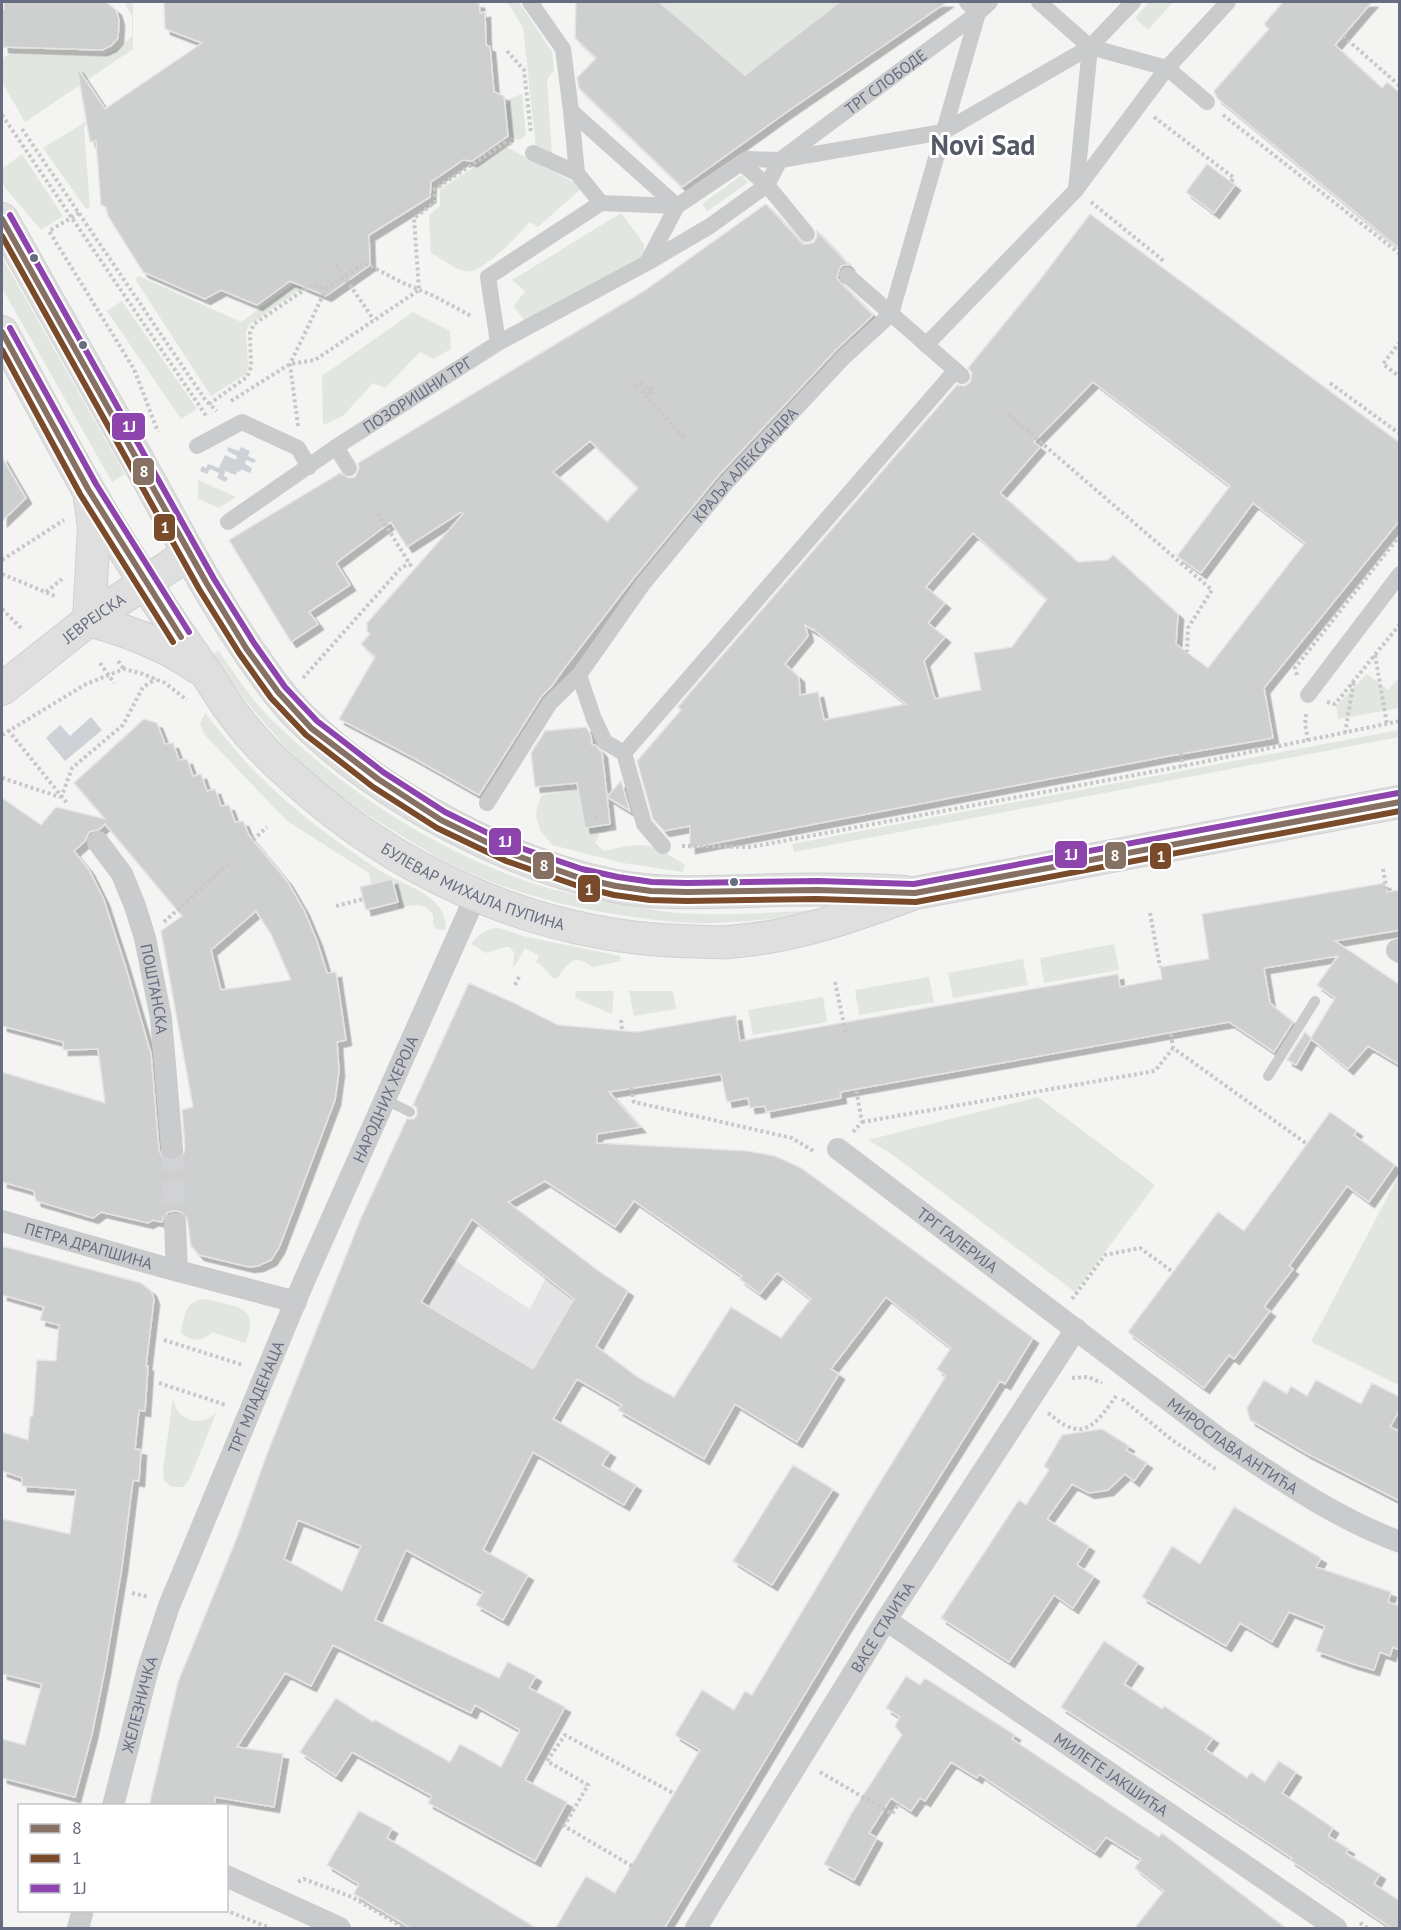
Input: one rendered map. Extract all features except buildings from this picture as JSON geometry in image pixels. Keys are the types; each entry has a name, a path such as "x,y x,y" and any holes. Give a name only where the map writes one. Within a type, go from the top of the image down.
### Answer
{"main road":[{"name":"БУЛЕВАР МИХАЈЛА ПУПИНА","path":"2,219 188,554 259,666 300,717 374,778 404,798 509,853 561,872 616,886 655,892 691,893 856,889 915,893"},
{"name":"БУЛЕВАР МИХАЈЛА ПУПИНА","path":"2,332 88,489 145,582 237,720 281,767 351,826 405,861 476,895 524,914 617,936 660,940 725,942 773,937 848,918 915,893 1400,802"},
{"path":"88,489 94,528 89,620 136,635 175,652 206,673"},
{"name":"ЈЕВРЕЈСКА","path":"2,689 89,620 188,554"}],"street":[{"path":"530,2 563,49 577,173"},
{"path":"1039,2 1090,47 1167,68 1207,102"},
{"path":"647,263 683,201 747,159 780,160 943,132 1090,47 1133,2"},
{"path":"926,345 1076,191 1167,68 1228,2"},
{"path":"891,314 978,5"},
{"name":"ТРГ СЛОБОДЕ","path":"710,226 767,186 780,160 978,5"},
{"path":"1076,191 1090,47"},
{"path":"571,111 683,201"},
{"path":"533,153 577,173 601,203"},
{"path":"741,163 767,186 807,234"},
{"path":"498,344 488,277 601,203 683,201"},
{"name":"ПОЗОРИШНИ ТРГ","path":"228,522 336,447 498,344 710,226"},
{"path":"624,753 955,375 926,345 847,275"},
{"name":"КРАЉА АЛЕКСАНДРА","path":"487,802 550,703 579,675 643,584 724,479 844,357 891,314"},
{"path":"197,446 242,422 298,448 309,467"},
{"path":"336,447 349,468"},
{"path":"1308,695 1400,574"},
{"path":"579,675 594,719 605,742 624,753 644,824 663,846"},
{"name":"ПОШТАНСКА","path":"98,842 122,874 146,938 161,1018 172,1148"},
{"name":"НАРОДНИХ ХЕРОЈА","path":"296,1302 476,895"},
{"name":"ТРГ ГАЛЕРИЈА","path":"838,1149 1076,1329"},
{"name":"ПЕТРА ДРАПШИНА","path":"2,1221 177,1271"},
{"path":"175,1224 177,1271 296,1302"},
{"name":"ТРГ МЛАДЕНАЦА","path":"169,1606 296,1302"},
{"name":"МИРОСЛАВА АНТИЋА","path":"1076,1329 1221,1440 1266,1470 1341,1516 1400,1542"},
{"name":"ВАСЕ СТАЈИЋА","path":"696,1929 886,1620 1076,1329"},
{"name":"ЖЕЛЕЗНИЧКА","path":"114,1804 148,1669 169,1606"},
{"name":"МИЛЕТЕ ЈАКШИЋА","path":"886,1620 1336,1929"},
{"path":"228,1877 340,1929"},
{"path":"78,1929 83,1912"}],"lane":[{"path":"1268,1076 1315,1001"},
{"path":"386,1100 410,1112"}],"path":[{"path":"1343,36 1400,86"},
{"path":"418,290 414,218 435,202 435,189 506,142 533,153 524,70 507,51"},
{"path":"1207,102 1400,254"},
{"path":"1139,106 1234,178 1231,182"},
{"path":"2,115 218,434"},
{"path":"22,129 209,404 224,417"},
{"path":"1096,207 1165,262"},
{"path":"79,213 50,231 134,369 161,440"},
{"path":"298,431 290,364 326,289 344,276 365,263 471,316"},
{"path":"336,265 374,320"},
{"path":"209,404 247,377 251,367 250,333 254,324 313,284 326,289"},
{"path":"236,398 290,364 315,360 418,290"},
{"path":"1400,342 1383,364 1400,377"},
{"path":"1395,373 1399,368"},
{"path":"634,387 640,383 651,394 654,390 650,386 643,393 686,440"},
{"path":"1330,383 1400,434"},
{"path":"1008,414 1212,590 1188,628 1187,652"},
{"path":"378,513 413,568"},
{"path":"2,560 67,518"},
{"path":"303,678 400,569 409,563"},
{"path":"2,574 57,597"},
{"path":"46,592 62,579"},
{"path":"2,609 23,630"},
{"path":"1308,695 1335,704 1400,624"},
{"path":"1375,655 1387,724"},
{"path":"100,663 114,683"},
{"path":"2,735 86,684 124,669 165,684 191,703"},
{"path":"1345,733 1354,680"},
{"path":"61,798 72,768 123,724 143,687"},
{"path":"663,846 751,847 1183,766 1400,722"},
{"path":"1305,724 1308,741"},
{"path":"8,730 67,803"},
{"path":"1181,753 1183,766"},
{"path":"2,778 61,798"},
{"path":"254,840 267,827"},
{"path":"174,914 230,862"},
{"path":"1383,869 1387,892"},
{"path":"336,906 363,899"},
{"path":"1150,913 1160,967"},
{"path":"515,985 520,975"},
{"path":"835,982 846,1034"},
{"path":"621,1020 622,1030"},
{"path":"631,1088 634,1102 792,1138 828,1159 862,1122 1155,1071 1173,1048 1171,1034"},
{"path":"1173,1048 1307,1144"},
{"path":"856,1089 862,1122"},
{"path":"1105,1255 1140,1248 1173,1272"},
{"path":"164,1340 243,1365"},
{"path":"1064,1382 1071,1378 1088,1377 1102,1383 1172,1440 1226,1475"},
{"path":"159,1383 226,1405"},
{"path":"1061,1422 1070,1428 1082,1431 1093,1425 1117,1395"},
{"path":"632,1866 564,1826 588,1785 547,1761 565,1734 675,1794"},
{"path":"814,1768 892,1814 899,1803"},
{"path":"228,1912 270,1929"}],"shaded area":[{"path":"124,2 133,2 133,49 25,122 2,82 2,58 12,53 102,55 115,51 132,36 132,16"},
{"path":"507,2 519,2 552,52 554,70 547,80 552,156 536,148 523,27"},
{"path":"659,2 840,2 745,75"},
{"path":"1149,2 1173,2 1148,30 1135,18"},
{"path":"522,94 526,135 519,140 508,136 505,105 509,103 509,99"},
{"path":"87,121 84,128 90,207 86,209 43,148"},
{"path":"506,147 583,187 538,227 530,222 490,261 472,271 460,270 431,253 429,215 440,206 440,189"},
{"path":"22,154 63,216 41,230 2,182 2,169"},
{"path":"742,175 748,183 707,211 702,204"},
{"path":"621,213 644,244 644,256 525,322 514,306 525,291 512,280"},
{"path":"2,257 125,474 112,482 2,288"},
{"path":"139,276 241,322 295,283 304,287 250,324 246,332 248,366 246,374 211,396 135,279"},
{"path":"122,301 197,409 181,419 107,311"},
{"path":"413,312 450,331 451,349 433,359 420,352 385,388 373,383 343,416 323,425 322,376"},
{"path":"228,447 239,451 241,447 250,451 248,456 256,460 254,463 246,460 245,464 252,468 250,473 241,469 236,475 225,471 224,476 228,478 226,482 217,478 219,473 210,469 207,474 200,471 202,466 206,468 208,464 219,468 225,455 236,460 237,456 227,451"},
{"path":"198,480 236,497 219,508 198,499"},
{"path":"218,650 266,714 330,771 360,794 424,835 491,868 565,893 667,912 712,914 814,910 815,912 728,923 694,923 623,916 542,898 465,871 436,857 378,821 342,797 309,770 242,696 213,655"},
{"path":"1367,674 1388,690 1399,678 1399,708 1338,719 1336,706"},
{"path":"205,713 243,759 291,805 345,847 382,872 432,900 444,917 446,929 435,927 433,915 422,906 399,908 392,879 371,884 369,873 287,821 204,734 200,723"},
{"path":"91,717 102,730 65,761 46,738 60,725 70,736"},
{"path":"1399,730 1399,737 794,852 792,844"},
{"path":"583,789 582,809 585,828 614,824 605,833 600,833 595,843 604,851 638,845 655,848 685,865 683,872 623,863 552,845 540,830 536,816 542,795"},
{"path":"499,928 527,937 620,956 621,961 593,967 575,960 557,978 553,978 536,962 539,956 525,948 513,969 514,952 509,947 486,953 471,944 483,932"},
{"path":"1114,944 1119,970 1044,983 1040,958"},
{"path":"1023,959 1028,985 953,998 948,973"},
{"path":"929,977 934,1002 859,1015 855,990"},
{"path":"576,991 614,991 612,1014 575,998"},
{"path":"629,991 673,991 676,1009 634,1016"},
{"path":"823,997 827,1022 753,1035 748,1010"},
{"path":"1038,1097 1155,1185 1075,1292 890,1153 868,1140"},
{"path":"1399,1175 1399,1385 1311,1342"},
{"path":"361,1218 439,1270 448,1256 530,1309 546,1277 590,1289 600,1272 628,1291 525,1467 487,1443 322,1317"},
{"path":"205,1299 235,1306 247,1314 250,1321 245,1343 212,1332 205,1338 197,1340 181,1333 189,1306 198,1300"},
{"path":"173,1398 179,1412 190,1420 204,1420 217,1411 190,1478 183,1487 172,1487 164,1481 163,1470"}],"tunnel":[{"path":"172,1148 175,1224"}],"transit line":[{"name":"1J","path":"10,215 214,579 285,687 317,721 383,772 445,812 512,845 582,869 652,882 818,881 914,884 1398,793"},
{"name":"8","path":"2,219 207,584 246,648 278,692 311,728 378,779 441,820 509,853 580,878 651,891 818,890 915,893 1400,802"},
{"name":"1","path":"2,236 199,589 239,653 271,698 306,735 373,787 437,828 506,861 578,886 614,895 650,900 817,899 916,902 1400,811"},
{"name":"1J","path":"10,328 96,484 189,632"},
{"name":"8","path":"2,332 88,489 181,637"},
{"name":"1","path":"2,350 80,494 173,642"}],"district":[{"name":"Novi Sad","path":"983,144"}]}
